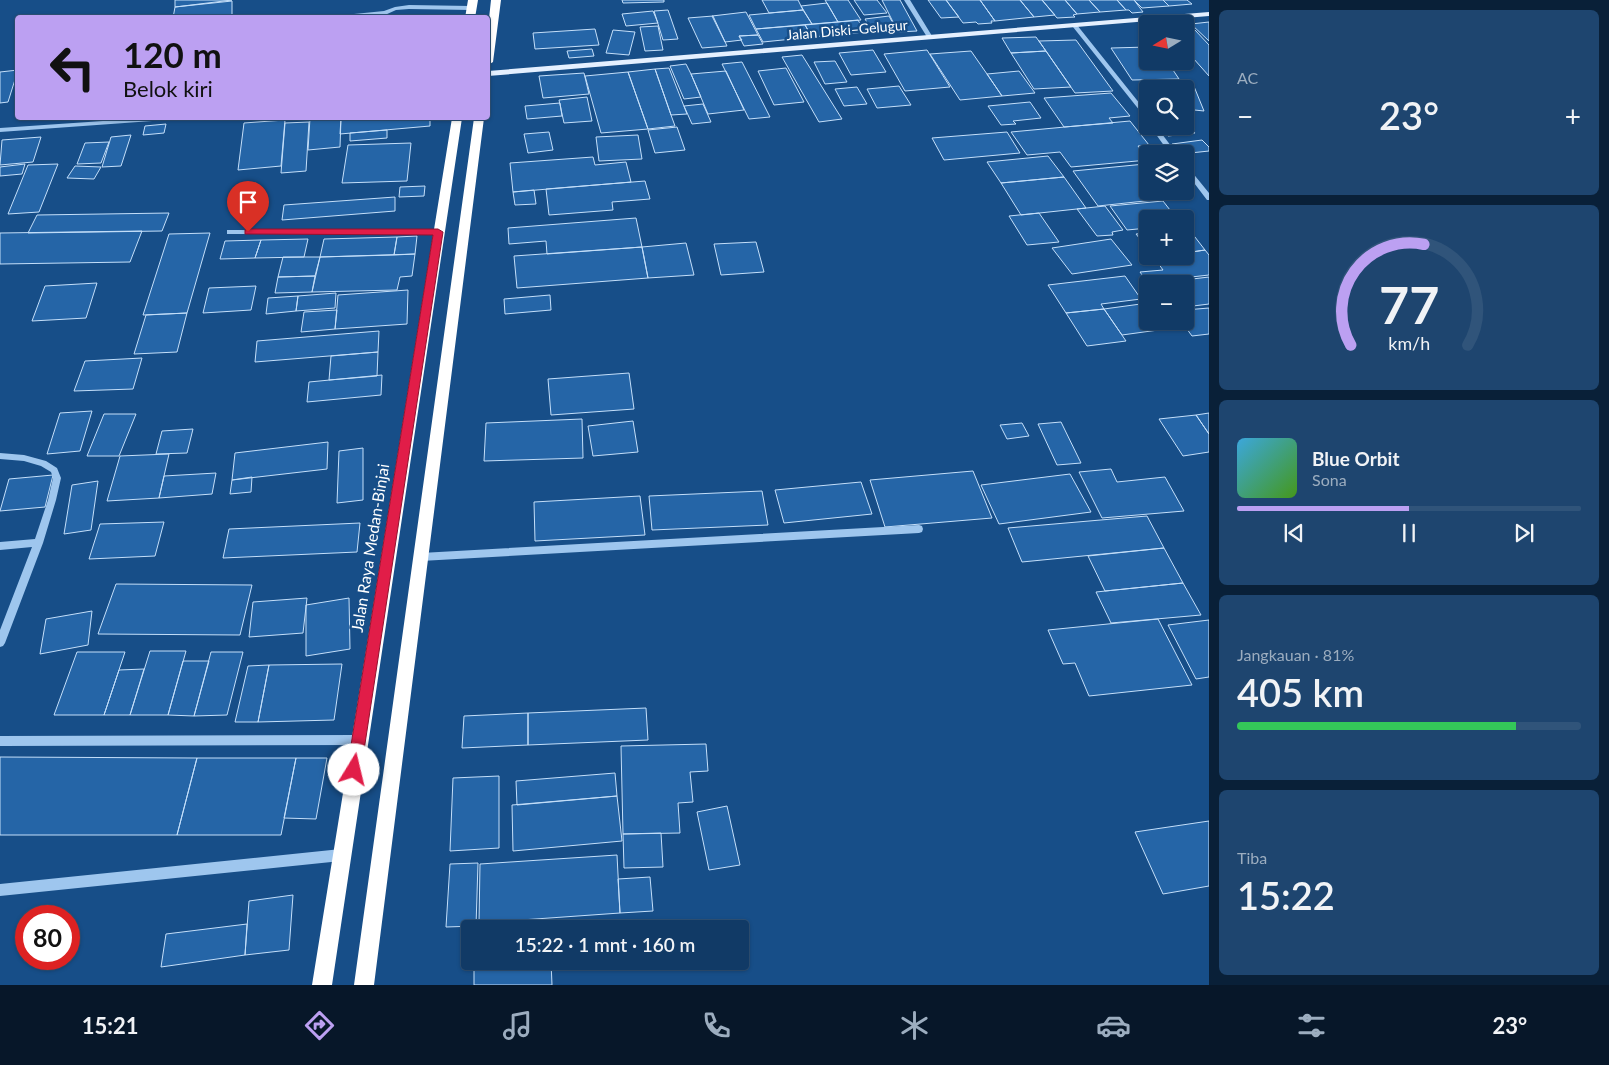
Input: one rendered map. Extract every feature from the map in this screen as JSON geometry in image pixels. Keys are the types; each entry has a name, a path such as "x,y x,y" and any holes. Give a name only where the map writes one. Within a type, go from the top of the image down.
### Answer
{"highway":[{"path":"490,46 496,0"},
{"name":"Jalan Raya Medan-Binjai","path":"322,985 358,740 457,120"},
{"path":"364,985 479,120"}],"main road":[{"name":"Jalan Diski–Gelugur","path":"490,74 1209,14"}],"street":[{"path":"907,0 930,36"},
{"path":"357,15 385,13 394,9 409,7 472,8"},
{"path":"1075,26 1139,108"},
{"path":"0,130 138,120"},
{"path":"1194,179 1209,198"},
{"path":"229,232 438,232"},
{"path":"0,456 24,458 44,463 54,470 57,478 38,543 0,643"},
{"path":"421,557 919,529"},
{"path":"0,546 38,543"},
{"path":"0,741 358,740"},
{"path":"0,890 341,855"}],"building":[{"path":"175,0 232,0 175,7"},
{"path":"622,0 664,0 664,2 623,3"},
{"path":"762,0 798,0 803,10 769,13"},
{"path":"825,0 848,0 861,20 838,22"},
{"path":"854,0 877,0 887,13 864,15"},
{"path":"882,0 900,0 917,31 898,32"},
{"path":"928,0 946,0 959,17 941,18"},
{"path":"946,0 980,0 995,21 978,24 976,22 963,23"},
{"path":"980,0 1020,0 1034,17 995,21"},
{"path":"1020,0 1042,0 1055,15 1034,17"},
{"path":"1042,0 1065,0 1077,14 1073,15 1075,17 1057,18"},
{"path":"1065,0 1089,0 1100,12 1077,14"},
{"path":"1089,0 1117,0 1126,10 1100,12"},
{"path":"1117,0 1134,0 1143,12 1132,13 1126,10"},
{"path":"1134,0 1163,0 1169,6 1142,8"},
{"path":"1163,0 1187,0 1192,4 1169,6"},
{"path":"232,1 232,15 174,15 175,7"},
{"path":"827,3 838,22 812,24 801,6"},
{"path":"668,10 678,39 663,40 654,11"},
{"path":"803,10 812,24 756,29 749,15"},
{"path":"653,11 658,23 626,26 622,14"},
{"path":"746,12 758,35 739,36 742,40 725,42 712,16"},
{"path":"713,16 727,46 702,48 688,18"},
{"path":"889,16 895,27 871,29 865,19"},
{"path":"858,20 865,32 812,37 805,25"},
{"path":"1209,22 1209,41 1194,27 1194,24"},
{"path":"805,25 812,37 763,42 756,29"},
{"path":"658,26 663,50 645,51 640,27"},
{"path":"595,29 599,45 535,49 533,33"},
{"path":"613,30 635,32 629,55 606,53"},
{"path":"1194,30 1209,45 1209,76 1194,59"},
{"path":"758,35 763,44 744,46 739,36"},
{"path":"1036,37 1046,51 1011,53 1002,38"},
{"path":"1076,40 1113,91 1075,93 1039,41"},
{"path":"1139,47 1139,70 1173,70 1179,79 1132,80 1111,48"},
{"path":"592,49 594,56 569,58 567,51"},
{"path":"873,50 886,72 851,75 839,53"},
{"path":"927,50 950,87 905,91 884,54"},
{"path":"971,51 1002,96 960,100 930,54"},
{"path":"1046,51 1071,87 1034,89 1011,53"},
{"path":"802,55 842,119 819,122 782,57"},
{"path":"835,61 847,82 825,84 814,62"},
{"path":"742,62 770,117 749,119 722,64"},
{"path":"686,64 701,97 684,99 670,66"},
{"path":"669,68 687,114 671,115 655,69"},
{"path":"786,68 804,102 774,105 758,71"},
{"path":"655,69 675,126 648,129 628,72"},
{"path":"15,70 15,80 8,102 0,103 0,72"},
{"path":"726,71 744,110 708,114 691,74"},
{"path":"1019,71 1035,93 1002,96 987,74"},
{"path":"628,72 648,129 601,133 585,76"},
{"path":"584,73 589,94 543,98 539,76"},
{"path":"899,86 911,105 877,108 867,89"},
{"path":"1194,86 1204,111 1194,110"},
{"path":"857,87 867,104 844,106 835,89"},
{"path":"1111,93 1130,116 1109,118 1113,123 1064,127 1044,98"},
{"path":"587,97 592,121 564,123 559,100"},
{"path":"1030,102 1041,118 1013,121 1016,124 1001,125 988,106"},
{"path":"560,103 562,116 527,119 525,106"},
{"path":"703,104 711,122 692,124 684,106"},
{"path":"285,120 281,166 238,170 244,123"},
{"path":"310,120 341,120 340,147 308,150"},
{"path":"341,120 430,120 430,126 340,134"},
{"path":"1130,121 1139,135 1149,145 1138,146 1139,161 1071,167 1060,152 1027,155 1011,132"},
{"path":"309,122 306,171 281,173 285,123"},
{"path":"166,124 164,133 143,135 145,126"},
{"path":"677,127 685,150 655,153 648,130"},
{"path":"387,130 387,138 350,141 350,133"},
{"path":"549,132 553,150 528,153 524,134"},
{"path":"1007,132 1020,153 944,160 932,138"},
{"path":"131,135 121,166 102,167 111,137"},
{"path":"638,135 642,159 599,161 596,137"},
{"path":"41,137 33,162 0,165 2,140"},
{"path":"1202,140 1209,147 1209,151 1194,153 1194,145 1172,144"},
{"path":"109,142 101,163 77,164 85,143"},
{"path":"411,143 407,181 342,183 348,145"},
{"path":"1048,156 1064,177 1001,183 987,162"},
{"path":"593,157 595,165 626,162 631,182 513,192 510,163"},
{"path":"25,164 22,174 0,176 0,167"},
{"path":"58,164 39,212 8,214 28,165"},
{"path":"1139,165 1139,200 1154,200 1098,206 1073,171"},
{"path":"75,166 101,167 94,179 67,178"},
{"path":"1064,177 1086,208 1021,215 1001,183"},
{"path":"645,181 650,199 612,202 613,210 549,215 546,189"},
{"path":"425,186 424,196 399,197 400,187"},
{"path":"534,190 536,204 515,205 513,192"},
{"path":"395,197 395,211 282,220 284,205"},
{"path":"1163,201 1170,210 1139,210 1139,229 1127,230 1110,206"},
{"path":"1105,206 1123,230 1112,232 1113,235 1097,236 1077,209"},
{"path":"169,213 162,231 28,233 37,215"},
{"path":"1039,213 1059,242 1027,245 1009,216"},
{"path":"636,218 642,247 547,254 546,241 509,244 508,228"},
{"path":"142,231 130,262 0,264 0,233"},
{"path":"210,233 187,313 143,315 169,234"},
{"path":"417,236 415,254 394,255 397,237"},
{"path":"1194,236 1205,250 1194,252"},
{"path":"397,237 394,255 320,257 324,239"},
{"path":"308,239 304,257 255,258 261,240"},
{"path":"1111,239 1132,265 1072,274 1052,248"},
{"path":"261,240 255,258 220,259 225,241"},
{"path":"756,242 764,272 721,275 714,244"},
{"path":"686,243 694,275 648,278 642,247"},
{"path":"642,247 648,278 517,288 514,256"},
{"path":"1205,250 1209,255 1209,275 1194,277 1194,275 1142,275 1140,272 1163,270 1159,265 1194,265 1194,252"},
{"path":"415,254 412,276 400,277 397,290 312,292 320,257"},
{"path":"283,257 320,257 315,276 278,277"},
{"path":"315,276 312,292 275,293 278,277"},
{"path":"1125,276 1139,296 1139,299 1101,304 1104,309 1066,313 1048,285"},
{"path":"1209,277 1209,304 1194,306 1194,279"},
{"path":"97,283 86,318 32,321 45,286"},
{"path":"256,286 251,310 203,313 209,288"},
{"path":"408,290 407,324 335,329 338,295"},
{"path":"336,293 335,308 296,311 298,296"},
{"path":"550,295 551,310 505,314 504,299"},
{"path":"298,296 296,311 266,314 268,298"},
{"path":"1139,304 1139,330 1158,330 1122,335 1104,309"},
{"path":"1209,308 1209,334 1192,336 1188,330 1194,330 1194,309"},
{"path":"1104,309 1126,341 1087,346 1066,313"},
{"path":"337,310 335,329 301,332 304,312"},
{"path":"187,313 177,352 134,354 146,315"},
{"path":"379,331 378,352 255,362 257,341"},
{"path":"378,352 377,376 329,380 331,356"},
{"path":"142,358 133,389 74,391 85,361"},
{"path":"629,373 634,409 551,415 548,379"},
{"path":"382,375 381,395 307,402 309,382"},
{"path":"92,411 80,451 47,454 60,413"},
{"path":"1209,413 1209,434 1196,415"},
{"path":"104,414 136,414 119,456 87,456"},
{"path":"1196,415 1209,434 1209,452 1183,456 1159,419"},
{"path":"582,419 583,458 484,461 486,423"},
{"path":"633,421 638,452 593,456 588,426"},
{"path":"1061,422 1081,463 1057,465 1038,424"},
{"path":"1022,423 1029,436 1007,439 1000,425"},
{"path":"193,429 187,453 156,454 162,431"},
{"path":"328,442 327,469 232,480 235,453"},
{"path":"363,448 363,500 337,503 339,451"},
{"path":"169,454 159,498 107,501 120,456"},
{"path":"1111,469 1117,482 1165,477 1184,511 1102,518 1079,472"},
{"path":"973,471 992,518 885,527 870,480"},
{"path":"216,473 212,494 159,498 164,476"},
{"path":"1070,474 1091,512 999,524 981,485"},
{"path":"53,475 45,507 0,511 9,479"},
{"path":"252,477 251,492 230,494 232,480"},
{"path":"98,481 91,530 64,534 72,485"},
{"path":"861,482 872,514 784,523 775,490"},
{"path":"762,491 768,525 652,530 649,496"},
{"path":"640,496 645,535 535,541 534,502"},
{"path":"1147,516 1164,548 1022,562 1008,528"},
{"path":"164,522 155,556 89,559 100,524"},
{"path":"360,523 357,552 223,558 229,529"},
{"path":"1164,548 1183,583 1105,591 1088,556"},
{"path":"1183,583 1201,615 1111,623 1096,592"},
{"path":"116,584 252,585 240,635 98,634"},
{"path":"307,598 303,633 249,637 253,602"},
{"path":"349,598 350,649 306,656 306,605"},
{"path":"92,611 88,645 40,654 46,619"},
{"path":"1158,619 1192,685 1089,696 1075,663 1063,664 1048,630"},
{"path":"1209,620 1209,677 1196,679 1168,625"},
{"path":"150,651 186,651 168,715 130,715"},
{"path":"77,652 125,652 104,715 54,715"},
{"path":"211,652 243,652 227,715 194,716"},
{"path":"183,661 209,661 194,716 168,715"},
{"path":"342,664 334,720 258,722 269,665"},
{"path":"269,665 258,722 235,722 248,666"},
{"path":"144,669 130,715 104,715 119,670"},
{"path":"646,708 648,740 528,745 528,713"},
{"path":"528,713 528,745 462,748 464,716"},
{"path":"706,744 708,771 690,772 693,802 678,803 680,833 623,834 621,746"},
{"path":"0,757 197,758 177,835 0,835"},
{"path":"197,758 296,758 281,835 177,835"},
{"path":"296,758 327,758 316,819 284,818"},
{"path":"615,773 617,796 517,805 516,781"},
{"path":"499,776 499,848 450,851 453,778"},
{"path":"617,796 622,841 513,851 512,805"},
{"path":"727,806 740,865 709,870 697,812"},
{"path":"1209,821 1209,886 1163,894 1135,832"},
{"path":"661,833 663,867 624,868 623,834"},
{"path":"617,855 620,913 521,920 479,920 480,864"},
{"path":"478,863 476,920 461,920 461,926 446,927 450,864"},
{"path":"650,877 653,911 620,913 618,879"},
{"path":"293,895 289,950 245,955 249,901"},
{"path":"247,924 245,955 161,967 166,934"},
{"path":"474,970 551,970 552,985 474,985"}],"route":[{"path":"248,232 438,232 354,770"}]}
